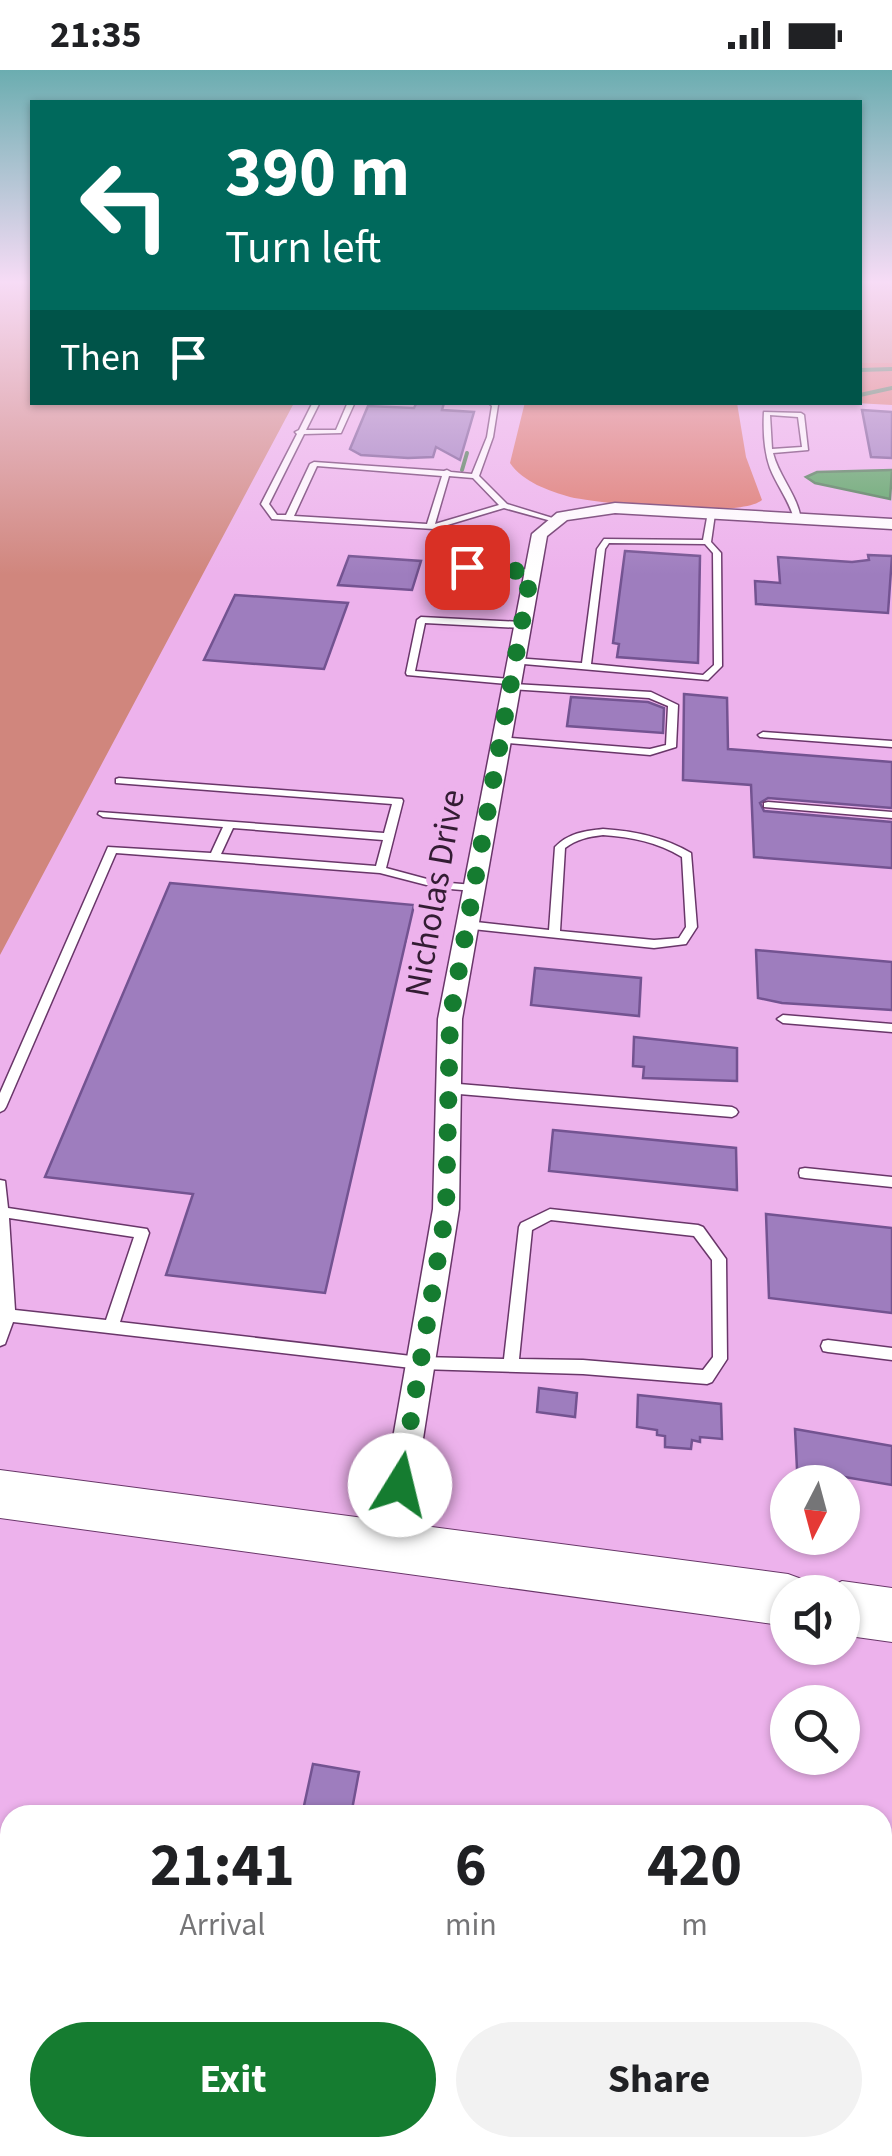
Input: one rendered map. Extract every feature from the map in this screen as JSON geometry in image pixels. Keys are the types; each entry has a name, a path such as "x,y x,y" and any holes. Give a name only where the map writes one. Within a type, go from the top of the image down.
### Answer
{"main road":[{"path":"0,1494 770,1598"},
{"path":"860,1611 892,1615"}],"street":[{"path":"555,520 598,509 892,524"},
{"name":"Nicholas Drive","path":"390,1546 446,1210 450,1019 531,572 540,534 555,520"}],"lane":[{"path":"314,405 265,504 275,517 430,527 504,506"},
{"path":"298,432 339,432 351,405"},
{"path":"475,476 484,443 490,437 495,405"},
{"path":"769,451 806,449 800,415 766,413 769,451 775,471 795,500 798,519"},
{"path":"289,518 314,464 475,476 504,506 555,520"},
{"path":"430,527 447,472"},
{"path":"515,661 705,678 718,666 717,553 708,542 712,514"},
{"path":"586,666 601,549 607,541 632,538 708,542"},
{"path":"434,565 531,572"},
{"path":"500,740 650,752 671,746 674,705 651,696 410,673 421,620 522,626"},
{"path":"763,735 892,744"},
{"path":"119,780 398,801 380,870"},
{"path":"768,805 892,815"},
{"path":"103,814 390,837"},
{"path":"215,857 228,824"},
{"path":"467,925 554,934 654,944 682,940 692,926 687,855 671,843 650,838 584,832 569,836 560,846 554,934"},
{"path":"0,1106 112,849 380,870 438,885 474,888"},
{"path":"783,1018 892,1028"},
{"path":"447,1088 732,1112"},
{"path":"805,1173 892,1182"},
{"path":"0,1185 4,1315 0,1340"},
{"path":"2,1212 142,1233 111,1328"},
{"path":"4,1315 420,1363 707,1377 720,1358 719,1258 698,1231 550,1214 526,1227 511,1365"},
{"path":"828,1346 892,1354"}],"shaded area":[{"path":"0,380 30,380 30,405 293,405 0,955"},
{"path":"862,380 892,380 892,405 862,403"},
{"path":"524,405 737,405 746,457 762,500 749,506 700,509 587,500 545,489 529,481 510,463"},
{"path":"892,470 890,499 815,483 806,477 817,472"}],"building":[{"path":"443,405 442,410 474,412 460,460 436,447 433,457 408,458 361,455 350,449 368,406"},
{"path":"862,410 892,412 892,458 871,457"},
{"path":"625,551 700,556 698,663 617,657 619,644 613,643"},
{"path":"868,555 892,556 888,613 756,604 755,581 780,583 778,557 852,562 869,560"},
{"path":"349,556 421,561 412,590 338,585"},
{"path":"235,595 348,603 324,669 204,660"},
{"path":"684,694 727,698 728,749 892,762 892,808 768,798 760,803 764,811 892,822 892,868 754,857 751,785 683,780"},
{"path":"571,697 648,702 664,708 663,733 567,726"},
{"path":"170,883 414,905 325,1293 166,1275 193,1194 45,1177"},
{"path":"756,950 892,962 892,1010 758,998"},
{"path":"535,968 641,978 639,1016 531,1005"},
{"path":"634,1037 737,1048 737,1081 643,1078 644,1067 633,1066"},
{"path":"553,1130 736,1148 737,1190 549,1171"},
{"path":"766,1214 892,1228 892,1313 769,1298"},
{"path":"539,1388 577,1393 575,1417 537,1412"},
{"path":"638,1395 721,1404 722,1439 700,1437 700,1442 692,1440 691,1449 665,1447 665,1436 657,1435 657,1430 637,1427"},
{"path":"795,1429 892,1446 892,1485 860,1480 860,1465 797,1465"},
{"path":"313,1764 359,1772 353,1805 304,1805"}],"waterway":[{"path":"862,395 892,388"},
{"path":"462,470 467,453"}],"route":[{"path":"400,1485 446,1210 450,1019 531,572 467,567"}]}
